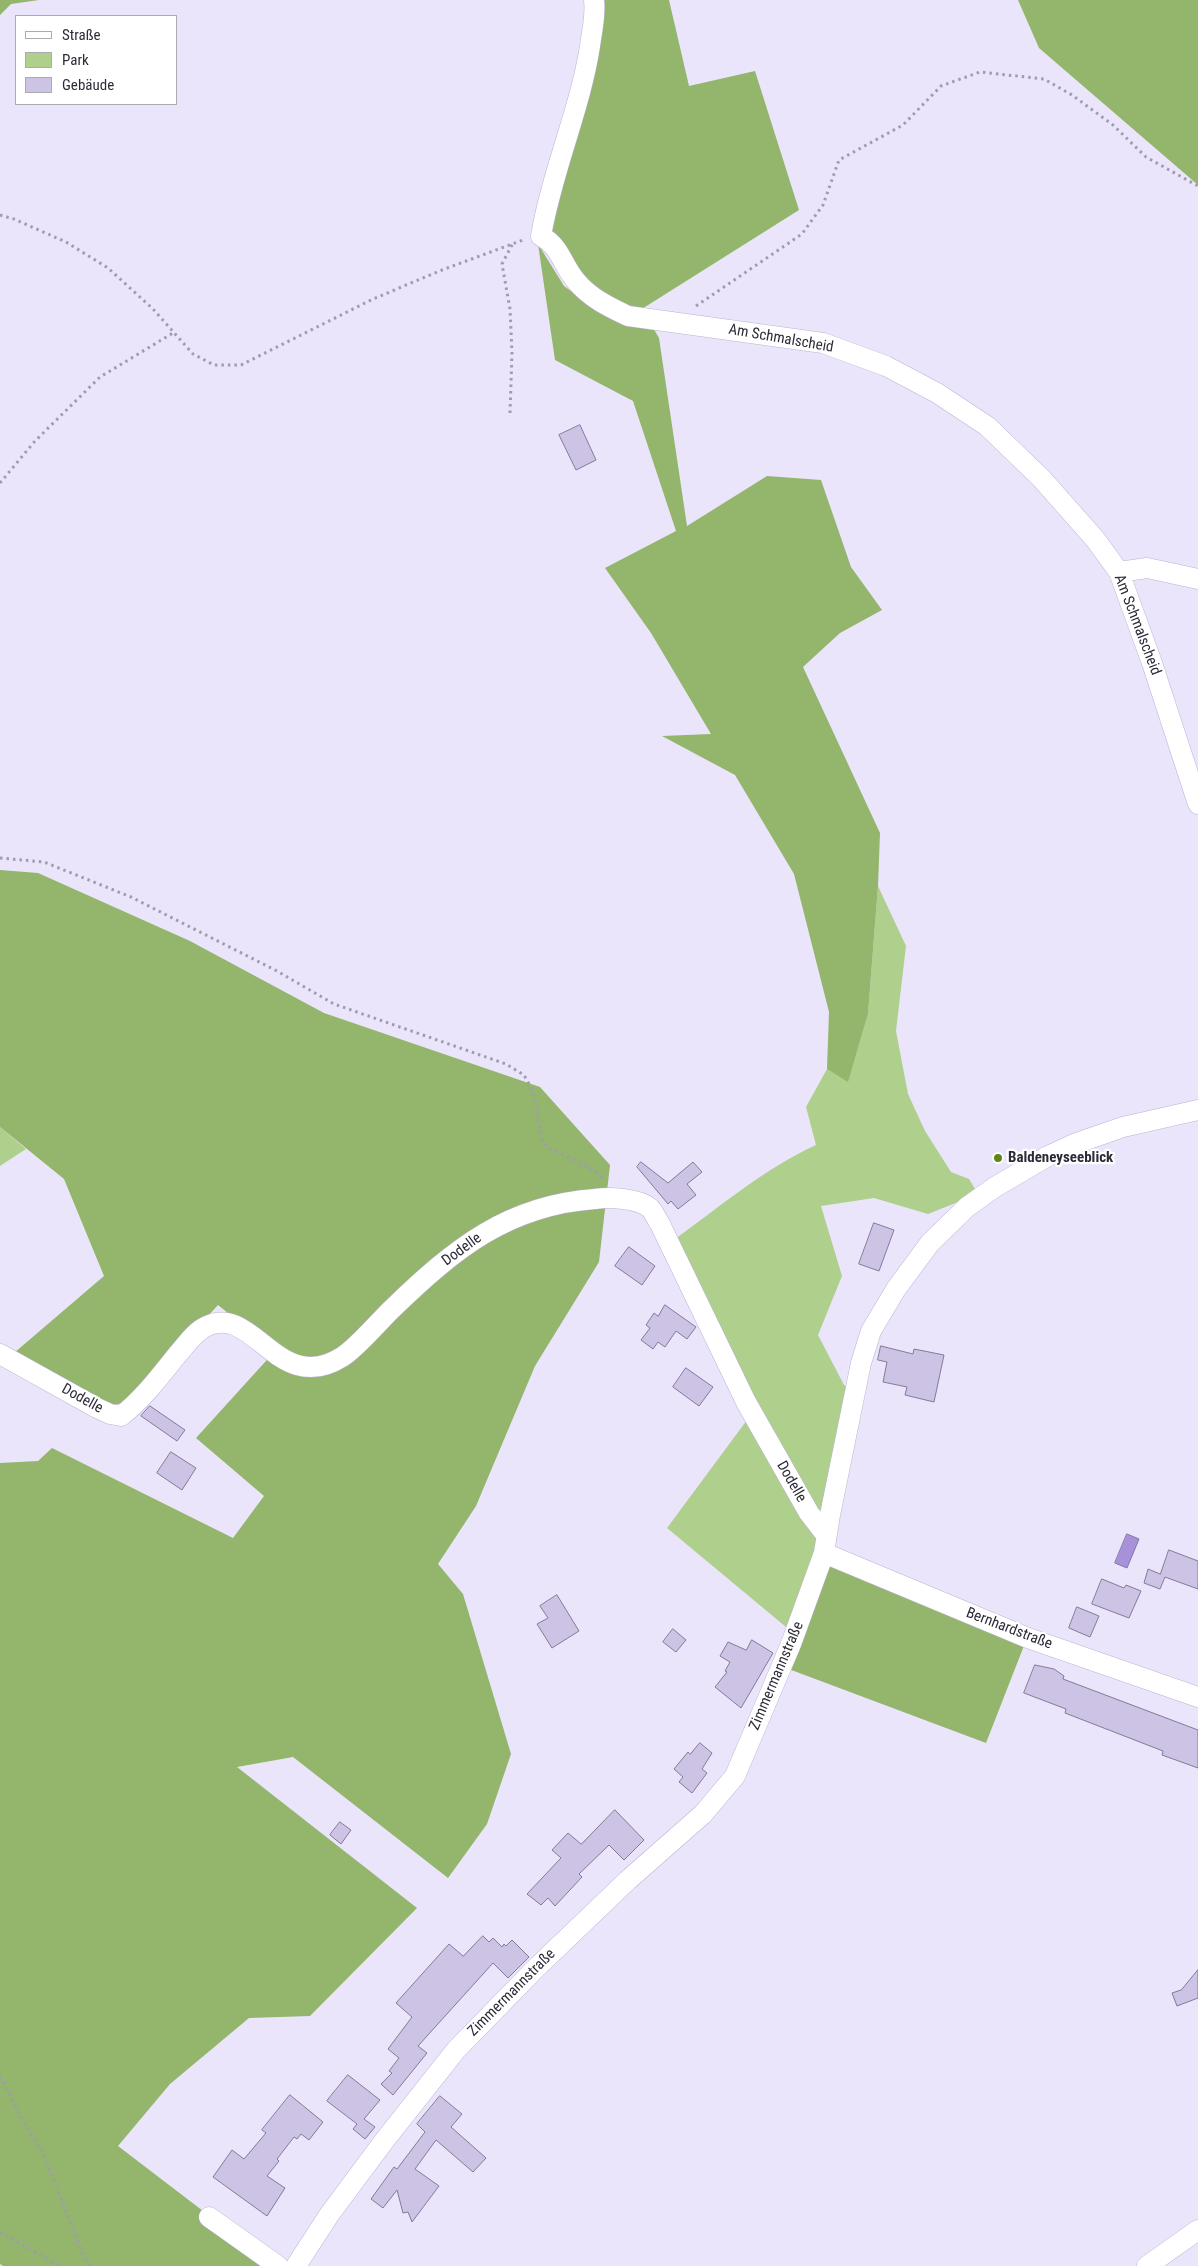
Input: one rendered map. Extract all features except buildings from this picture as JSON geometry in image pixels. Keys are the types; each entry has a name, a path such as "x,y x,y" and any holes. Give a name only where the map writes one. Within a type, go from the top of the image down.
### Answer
{"street":[{"path":"541,236 548,199 585,75 595,12 594,0"},
{"name":"Am Schmalscheid","path":"541,236 552,242 576,281 600,303 628,316 822,343 886,366 938,393 987,426 1041,478 1094,539 1119,572 1152,663 1198,804"},
{"path":"1119,572 1147,568 1198,579"},
{"name":"Zimmermannstraße","path":"296,2266 329,2215 384,2141 456,2050 534,1969 606,1901 704,1814 735,1776 791,1644 825,1544 861,1363 871,1331 896,1289 930,1244 968,1207 995,1186 1048,1156 1074,1144 1123,1127 1198,1110"},
{"name":"Dodelle","path":"0,1354 97,1408 110,1414 121,1416 135,1406 192,1338 206,1326 226,1322 242,1328 278,1358 298,1366 320,1366 342,1357 420,1281 471,1242 497,1225 526,1212 583,1200 609,1198 628,1200 649,1208 660,1224 746,1402 825,1544"},
{"name":"Bernhardstraße","path":"825,1544 1028,1638 1198,1697"},
{"path":"209,2217 278,2266"},
{"path":"1154,2264 1198,2230"}],"path":[{"path":"670,322 802,234 823,205 839,160 903,125 941,86 980,72 1044,79 1072,95 1113,125 1146,157 1198,186"},
{"path":"0,215 14,219 66,242 108,268 153,309 193,354 214,365 241,365 373,300 513,243 541,236"},
{"path":"510,413 512,353 510,309 502,264 513,243"},
{"path":"0,483 35,441 100,377 173,333"},
{"path":"0,858 44,862 131,898 277,971 334,1004 506,1064 524,1075 533,1091 542,1139 547,1147 594,1170 628,1200"},
{"path":"0,2076 22,2119 43,2153 84,2257 90,2266"},
{"path":"0,2232 60,2266"}],"green space":[{"path":"0,0 39,0 11,4 0,15"},
{"path":"600,0 669,0 689,86 755,71 799,210 637,312 613,303 580,277 547,231"},
{"path":"1018,0 1198,0 1198,185 1039,48"},
{"path":"538,244 564,286 605,316 652,326 659,338 687,526 767,476 821,480 851,567 882,610 840,633 803,667 880,833 878,886 868,1014 848,1082 827,1069 829,1012 794,874 735,775 662,736 711,734 651,633 605,568 676,531 633,401 555,360"},
{"path":"0,870 38,873 190,941 324,1013 540,1087 610,1165 599,1262 535,1366 476,1506 438,1564 463,1594 511,1754 487,1824 448,1878 293,1757 237,1767 417,1908 310,2016 249,2018 170,2084 118,2146 275,2266 3,2266 0,2264 0,1463 38,1461 52,1448 233,1538 264,1496 196,1438 275,1351 218,1305 128,1402 113,1405 14,1353 104,1276 64,1179 0,1127"},
{"path":"878,886 906,946 896,1031 908,1094 925,1131 951,1172 969,1179 978,1194 928,1214 874,1198 821,1206 842,1276 818,1335 844,1385 854,1390 827,1518 792,1632 667,1528 750,1416 671,1242 760,1177 797,1154 816,1145 806,1107 827,1069 848,1081 868,1014"},
{"path":"0,1127 26,1149 0,1166"},
{"path":"827,1556 1027,1638 986,1743 786,1668"}],"shaded area":[{"path":"1127,1534 1139,1539 1127,1568 1115,1563"}],"place":[{"name":"Baldeneyseeblick","path":"998,1158"}]}
